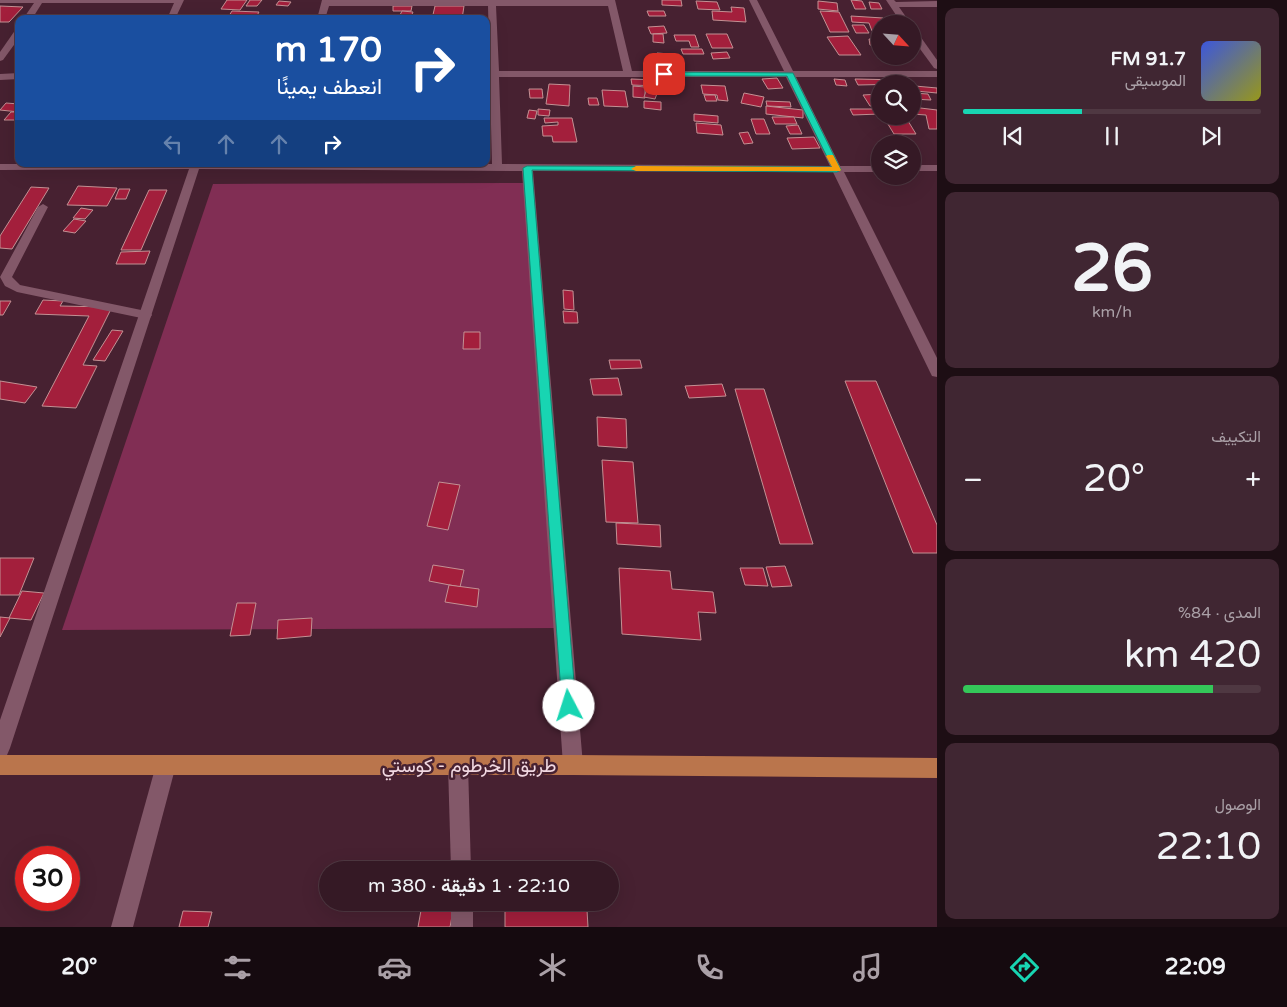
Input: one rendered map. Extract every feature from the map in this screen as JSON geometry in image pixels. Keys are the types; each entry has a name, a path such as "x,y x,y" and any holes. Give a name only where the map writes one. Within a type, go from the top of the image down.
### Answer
{"highway":[{"name":"طريق الخرطوم - كوستي","path":"0,765 574,765 937,768"}],"street":[{"path":"753,0 937,372"},
{"path":"0,1 180,1 173,15"},
{"path":"30,15 40,1"},
{"path":"322,15 325,2 492,4 612,2 628,74"},
{"path":"892,2 937,4"},
{"path":"892,2 901,15"},
{"path":"492,4 497,167"},
{"path":"0,58 15,37"},
{"path":"921,44 937,66"},
{"path":"494,74 937,74"},
{"path":"0,76 15,76"},
{"path":"1,168 98,167"},
{"path":"0,748 195,167"},
{"path":"490,167 871,169"},
{"path":"527,168 574,765"},
{"path":"921,168 937,168"},
{"path":"122,927 166,765"},
{"path":"458,765 461,861"},
{"path":"462,911 462,927"}],"lane":[{"path":"43,207 6,277 9,283 17,288 146,315"}],"shaded area":[{"path":"526,183 559,628 62,630 213,184"}],"building":[{"path":"227,0 247,0 240,10 221,9"},
{"path":"250,0 262,0 257,6 246,6"},
{"path":"662,0 681,0 682,6 662,5"},
{"path":"851,0 862,1 866,9 855,9"},
{"path":"279,1 291,2 288,6 276,5"},
{"path":"696,1 717,2 720,10 698,9"},
{"path":"818,1 837,3 838,11 818,9"},
{"path":"869,2 879,3 882,9 871,9"},
{"path":"0,6 23,7 9,22 0,22"},
{"path":"393,6 412,6 411,11 393,11"},
{"path":"435,6 464,6 463,15 433,15"},
{"path":"731,7 744,8 746,22 713,20 712,11 732,12"},
{"path":"232,11 259,12 257,15 230,15"},
{"path":"402,11 413,12 412,15 400,15"},
{"path":"647,11 664,11 666,16 649,16"},
{"path":"820,11 839,12 849,32 830,32"},
{"path":"851,16 871,17 871,28 869,23 852,22"},
{"path":"852,25 864,25 869,33 856,33"},
{"path":"664,26 667,33 651,34 648,27"},
{"path":"653,34 663,34 664,43 653,42"},
{"path":"706,34 727,34 733,48 712,48"},
{"path":"674,35 695,35 699,47 691,47 689,41 676,41"},
{"path":"848,36 861,55 839,55 827,37"},
{"path":"681,49 702,49 704,54 683,54"},
{"path":"727,52 730,58 713,59 711,53"},
{"path":"657,53 670,54 671,59 658,58"},
{"path":"777,78 783,88 768,89 762,79"},
{"path":"631,79 656,80 657,86 632,85"},
{"path":"834,79 845,80 847,86 836,85"},
{"path":"855,79 871,79 871,85 858,85"},
{"path":"549,84 570,85 569,106 546,104"},
{"path":"701,85 725,86 728,101 718,100 717,95 703,94"},
{"path":"633,86 645,87 645,98 633,97"},
{"path":"648,86 659,88 655,99 644,97"},
{"path":"921,87 937,88 937,93 921,91"},
{"path":"529,89 542,89 543,98 530,98"},
{"path":"602,90 625,91 628,107 604,106"},
{"path":"744,93 764,97 761,107 741,103"},
{"path":"921,94 928,94 931,100 921,99"},
{"path":"704,95 715,95 717,101 706,101"},
{"path":"863,95 871,95 871,106 870,106"},
{"path":"588,98 597,98 599,105 589,105"},
{"path":"644,101 661,102 661,110 644,108"},
{"path":"766,101 790,102 791,107 767,106"},
{"path":"6,103 15,104 15,112 0,110"},
{"path":"766,106 803,110 803,118 766,114"},
{"path":"921,108 937,110 937,129 929,129 926,115 921,115"},
{"path":"538,109 550,110 549,116 538,115"},
{"path":"850,109 871,109 871,114 853,115"},
{"path":"529,110 537,111 535,119 527,118"},
{"path":"11,112 15,112 15,120 4,120"},
{"path":"694,114 718,116 718,123 694,121"},
{"path":"772,117 794,117 797,124 775,124"},
{"path":"544,118 572,118 577,142 553,142 552,136 543,136 542,126 558,125 558,122 545,123"},
{"path":"751,119 764,119 770,134 756,134"},
{"path":"696,123 721,125 723,135 697,133"},
{"path":"798,125 802,134 790,134 786,126"},
{"path":"888,125 910,125 916,134 894,134"},
{"path":"748,132 753,143 744,144 739,133"},
{"path":"814,137 820,148 792,149 787,138"},
{"path":"78,186 117,188 107,206 67,205"},
{"path":"31,187 49,188 12,249 0,248 0,236"},
{"path":"119,189 130,189 126,199 115,199"},
{"path":"149,190 167,190 141,250 121,250"},
{"path":"81,208 93,210 85,219 73,218"},
{"path":"74,219 86,221 75,233 63,231"},
{"path":"150,251 145,264 116,264 121,252"},
{"path":"563,290 573,291 574,310 564,309"},
{"path":"43,300 63,301 60,306 112,307 83,365 97,366 76,408 42,406 89,316 35,314"},
{"path":"0,301 11,301 3,315 0,315"},
{"path":"563,311 577,312 578,323 564,323"},
{"path":"112,330 123,331 105,361 93,360"},
{"path":"464,332 480,332 480,349 463,349"},
{"path":"609,360 640,360 642,368 611,369"},
{"path":"618,378 622,395 593,395 590,379"},
{"path":"0,381 37,387 25,403 0,399"},
{"path":"845,381 876,381 937,525 937,553 913,553"},
{"path":"722,384 726,396 689,398 685,386"},
{"path":"735,389 764,389 813,544 780,544"},
{"path":"597,417 626,419 627,448 598,446"},
{"path":"602,460 633,462 638,523 606,522"},
{"path":"439,482 460,485 448,530 427,526"},
{"path":"616,523 660,525 661,547 617,544"},
{"path":"0,558 34,558 19,595 0,595"},
{"path":"433,565 464,570 460,587 429,581"},
{"path":"785,566 792,586 772,587 766,567"},
{"path":"619,568 670,571 672,589 713,592 716,613 698,612 701,640 622,634"},
{"path":"740,568 763,568 768,586 745,585"},
{"path":"449,585 479,589 477,607 445,602"},
{"path":"22,591 44,593 31,620 9,618"},
{"path":"237,603 256,603 250,635 230,636"},
{"path":"0,617 10,618 0,637"},
{"path":"312,618 311,636 277,639 278,620"},
{"path":"183,911 212,912 208,927 179,927"},
{"path":"421,911 453,911 450,927 418,927"},
{"path":"505,911 587,911 588,927 505,927"}],"slow traffic":[{"path":"636,169 837,170 830,156"}],"route":[{"path":"569,706 527,168 837,170 790,74 664,74"}]}
